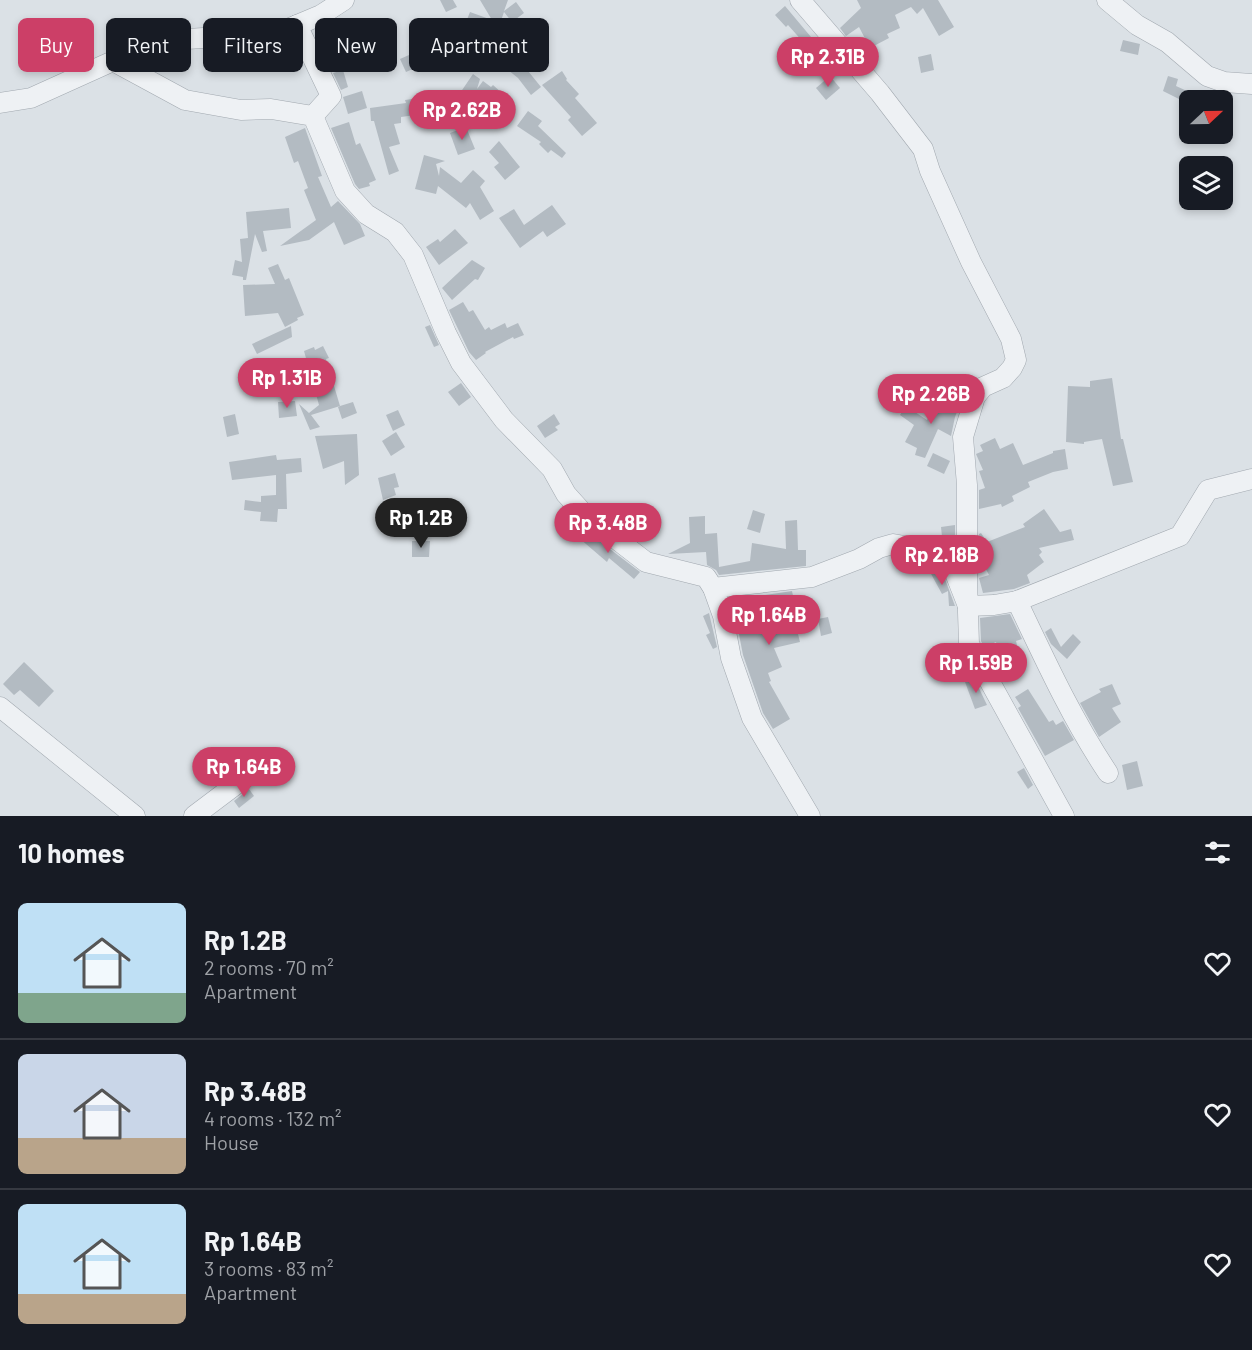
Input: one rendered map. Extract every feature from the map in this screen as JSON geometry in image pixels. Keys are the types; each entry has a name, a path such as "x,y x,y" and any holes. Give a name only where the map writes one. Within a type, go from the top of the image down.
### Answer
{"street":[{"path":"303,22 321,15 344,0"},
{"path":"1107,0 1137,25 1167,42 1207,76 1224,82 1252,84"},
{"path":"802,1 880,93 922,149 967,252 1011,339 1016,360 1003,378 982,387 975,398 963,437 967,485 969,644 1064,816"},
{"path":"303,38 331,96 313,116"},
{"path":"0,103 31,98 106,64"},
{"path":"133,72 185,100 241,110 271,109 313,116"},
{"path":"313,116 345,191 366,214 395,232 413,255 461,363 504,420 552,469 566,494 584,514 646,562 706,578 713,588 723,616 731,658 752,718 810,816"},
{"path":"968,606 993,605 1017,600 1180,536 1208,490 1252,479"},
{"path":"713,588 812,577 893,544 922,549 945,561 955,573 968,606"},
{"path":"1017,600 1054,680 1079,727 1108,773"},
{"path":"0,707 135,816"},
{"path":"194,816 255,770"}],"building":[{"path":"440,0 453,0 457,7 446,12"},
{"path":"480,0 508,0 504,11 516,2 524,13 517,18 509,18 504,12 502,18 491,18"},
{"path":"857,0 938,0 954,27 939,36 923,8 917,14 911,7 895,15 900,28 887,34 889,38 870,48 859,27 846,36 840,28 861,8"},
{"path":"785,6 811,37 804,43 788,25 786,27 775,15"},
{"path":"470,12 486,18 468,18"},
{"path":"1123,40 1140,44 1138,55 1120,51"},
{"path":"931,54 934,70 921,73 918,57"},
{"path":"409,55 409,71 406,72 400,59"},
{"path":"562,71 566,80 579,94 575,98 597,123 582,136 568,120 571,117 542,85"},
{"path":"344,72 348,87 341,90 333,73"},
{"path":"510,72 529,72 541,87 531,95"},
{"path":"473,74 480,79 477,89 483,81 491,87 493,85 503,94 491,110 468,90 466,110 448,108 450,98 456,99"},
{"path":"830,76 840,88 826,100 816,88"},
{"path":"1168,76 1178,79 1176,86 1185,90 1179,90 1179,99 1163,91"},
{"path":"362,91 367,108 348,114 343,97"},
{"path":"427,97 430,113 401,117 401,123 394,124 400,144 389,147 399,171 389,175 374,121 371,121 370,108 406,103 405,100"},
{"path":"528,111 542,121 538,126 566,153 562,158 551,150 548,153 539,144 541,142 517,126"},
{"path":"349,122 356,145 360,143 376,180 369,183 370,186 359,189 331,128"},
{"path":"466,127 475,149 458,155 450,133"},
{"path":"305,128 322,176 318,177 331,207 338,201 360,224 365,236 344,245 334,222 309,240 280,246 316,220 304,190 308,188 298,161 294,163 285,137"},
{"path":"499,141 520,167 505,180 494,167 499,163 489,152"},
{"path":"424,155 445,161 436,164 439,176 440,167 461,183 473,170 485,181 480,187 494,211 480,220 470,203 466,208 438,186 436,194 415,189"},
{"path":"552,205 566,224 547,237 543,231 520,248 499,218 514,209 524,225"},
{"path":"289,208 291,228 263,231 267,251 262,252 255,234 246,280 243,280 243,277 232,275 235,260 242,262 240,239 248,238 246,212"},
{"path":"455,229 468,243 439,265 426,247 438,239 440,242"},
{"path":"472,260 485,268 478,280 475,279 452,300 442,288"},
{"path":"278,264 285,280 289,278 304,315 285,327 278,313 245,316 243,285 275,284 268,268"},
{"path":"463,302 469,312 473,310 485,330 489,327 491,330 505,323 507,328 518,323 524,335 514,339 513,337 485,352 476,360 469,352 449,310"},
{"path":"430,325 439,345 434,347 425,327"},
{"path":"291,326 292,337 257,354 252,344"},
{"path":"323,346 329,358 326,359 340,406 311,415 320,427 310,430 299,404 309,413 319,405 304,351 314,347 315,350"},
{"path":"263,369 277,369 278,391 263,391"},
{"path":"1112,378 1121,439 1123,439 1133,482 1113,486 1102,439 1084,442 1084,444 1066,442 1068,386 1090,387 1090,381"},
{"path":"461,383 471,397 459,406 448,392"},
{"path":"956,391 963,396 951,436 938,429 925,458 915,455 917,448 905,442 914,425 900,415 906,406 927,420 934,406 944,411"},
{"path":"295,401 297,416 279,418 278,402"},
{"path":"353,402 357,413 342,419 338,407"},
{"path":"398,410 405,425 393,431 386,415"},
{"path":"235,414 239,434 227,437 223,417"},
{"path":"554,414 560,424 555,427 558,430 545,438 537,426"},
{"path":"396,432 405,447 391,456 382,441"},
{"path":"357,434 359,475 345,485 344,461 323,469 315,436"},
{"path":"995,438 1000,449 1013,443 1023,465 1053,453 1053,451 1065,449 1068,469 1028,482 1030,487 1012,496 1014,501 1002,507 1001,504 979,509 979,490 985,488 979,471 983,470 976,454 983,451 980,445"},
{"path":"933,453 950,461 944,474 927,466"},
{"path":"276,455 277,460 301,458 302,472 286,474 287,509 278,509 277,522 260,521 261,512 244,510 245,500 261,502 261,496 276,495 276,475 232,480 229,462"},
{"path":"395,473 399,487 394,488 396,495 383,500 378,478"},
{"path":"1044,509 1060,532 1071,529 1074,540 1039,548 1042,552 1039,555 1044,562 1027,575 1030,583 1014,589 983,593 979,578 989,575 979,556 979,534 981,533 987,542 1025,527 1023,524"},
{"path":"753,510 765,514 760,533 747,529"},
{"path":"705,516 705,534 717,533 719,567 750,561 752,543 786,549 785,521 797,520 798,550 806,550 806,566 719,575 716,570 707,565 706,552 668,554 690,543 689,517"},
{"path":"955,525 955,554 943,546 941,527"},
{"path":"585,530 640,572 634,579 609,558 607,562 579,538"},
{"path":"412,541 430,541 429,557 412,557"},
{"path":"934,569 945,579 955,606 949,606 948,591 942,594 930,572"},
{"path":"792,591 796,610 805,608 808,619 795,622 800,642 774,648 782,667 768,673 771,681 769,682 790,719 773,729 763,713 743,655 737,624 750,623 746,598"},
{"path":"709,613 717,647 713,649 706,635 710,633 703,616"},
{"path":"1010,614 1022,639 1016,641 1018,649 1000,655 996,642 984,647 981,641 980,618"},
{"path":"828,617 832,633 821,636 818,619"},
{"path":"1051,628 1061,647 1073,634 1081,642 1067,659 1051,644 1045,632"},
{"path":"24,662 54,691 39,707 20,690 14,695 3,684"},
{"path":"974,678 987,705 975,709 965,682"},
{"path":"1112,684 1121,704 1112,708 1121,722 1099,737 1080,703 1101,692 1099,689"},
{"path":"1028,689 1049,722 1053,720 1056,725 1063,721 1074,740 1045,756 1018,708 1021,706 1015,697"},
{"path":"1137,761 1143,786 1127,790 1122,765"},
{"path":"1024,768 1033,785 1028,789 1017,772"},
{"path":"249,789 254,796 239,808 234,801"}]}
